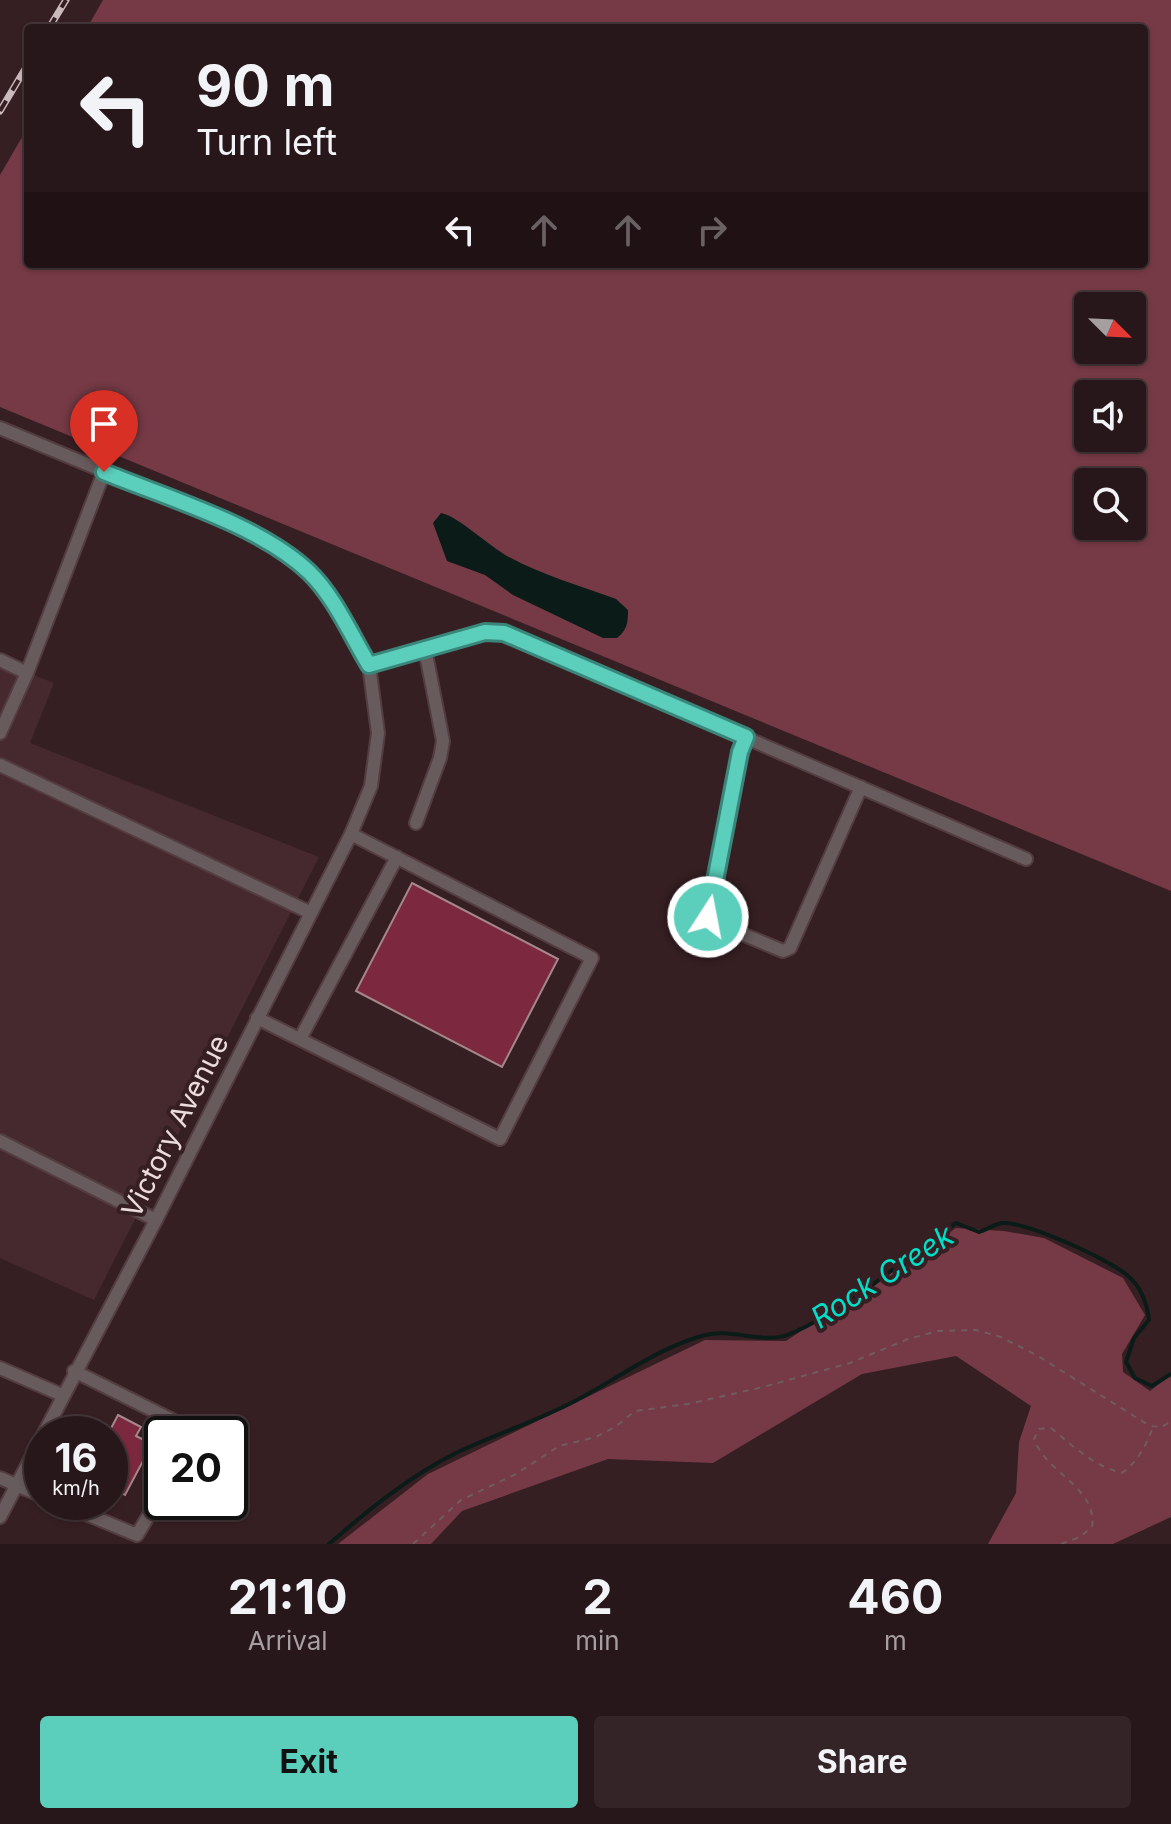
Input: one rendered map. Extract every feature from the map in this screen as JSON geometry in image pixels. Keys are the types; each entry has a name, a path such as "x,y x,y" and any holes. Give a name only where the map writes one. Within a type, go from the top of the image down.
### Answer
{"street":[{"path":"0,428 253,533 309,572 333,604 369,665 485,632 504,633 1026,859"},
{"path":"0,733 27,673 104,472"},
{"path":"416,823 440,758 443,741 425,649"},
{"path":"0,660 27,673"},
{"name":"Victory Avenue","path":"1,1516 74,1371 156,1220 351,834 371,786 378,733 369,665"},
{"path":"746,737 740,752 708,917 716,923 783,951 790,948 861,787"},
{"path":"0,765 311,913"},
{"path":"257,1018 500,1139 592,958 351,834"},
{"path":"300,1039 397,857"},
{"path":"0,1141 156,1220"},
{"path":"0,1368 62,1395"},
{"path":"74,1371 164,1416"},
{"path":"0,1478 24,1488"},
{"path":"101,1520 137,1535 146,1520"}],"path":[{"path":"413,1544 461,1500 516,1474 559,1446 606,1432 635,1411 688,1404 763,1387 850,1363 908,1339 938,1331 976,1330 1001,1337 1038,1356 1150,1426 1162,1427 1171,1421"},
{"path":"1061,1544 1080,1537 1092,1527 1094,1515 1086,1498 1039,1451 1034,1439 1039,1429 1051,1428 1086,1457 1106,1469 1122,1473 1147,1445 1153,1427 1150,1426"}],"shaded area":[{"path":"103,0 1171,0 1171,891 0,407 0,175 24,134 24,268 1148,268 1148,24 89,24"},
{"path":"441,513 522,563 616,599 628,610 623,632 617,638 603,638 513,595 485,575 447,561 433,523"},
{"path":"0,662 54,683 30,743 319,857 94,1300 0,1258"},
{"path":"956,1228 1004,1231 1044,1238 1123,1278 1145,1315 1122,1354 1123,1372 1150,1391 1171,1374 1171,1517 1113,1544 988,1544 1016,1493 1019,1442 1031,1406 956,1356 862,1374 713,1463 608,1459 462,1511 431,1544 338,1544 428,1474 705,1340 786,1341"}],"building":[{"path":"412,883 558,959 502,1067 356,991"},
{"path":"128,1420 141,1427 136,1436 144,1440 144,1459 128,1489"}],"waterway":[{"name":"Rock Creek","path":"329,1544 390,1494 441,1461 561,1408 671,1347 715,1333 780,1337 813,1323 856,1297 956,1223 979,1232 1002,1223 1029,1228 1119,1269 1140,1290 1149,1320 1134,1338 1126,1362 1135,1378 1152,1386 1171,1374"}],"railway":[{"path":"51,24 66,0"},
{"path":"0,111 24,71"}],"route":[{"path":"104,472 253,533 309,572 333,604 369,665 485,632 504,633 746,737 740,752 708,917"}]}
